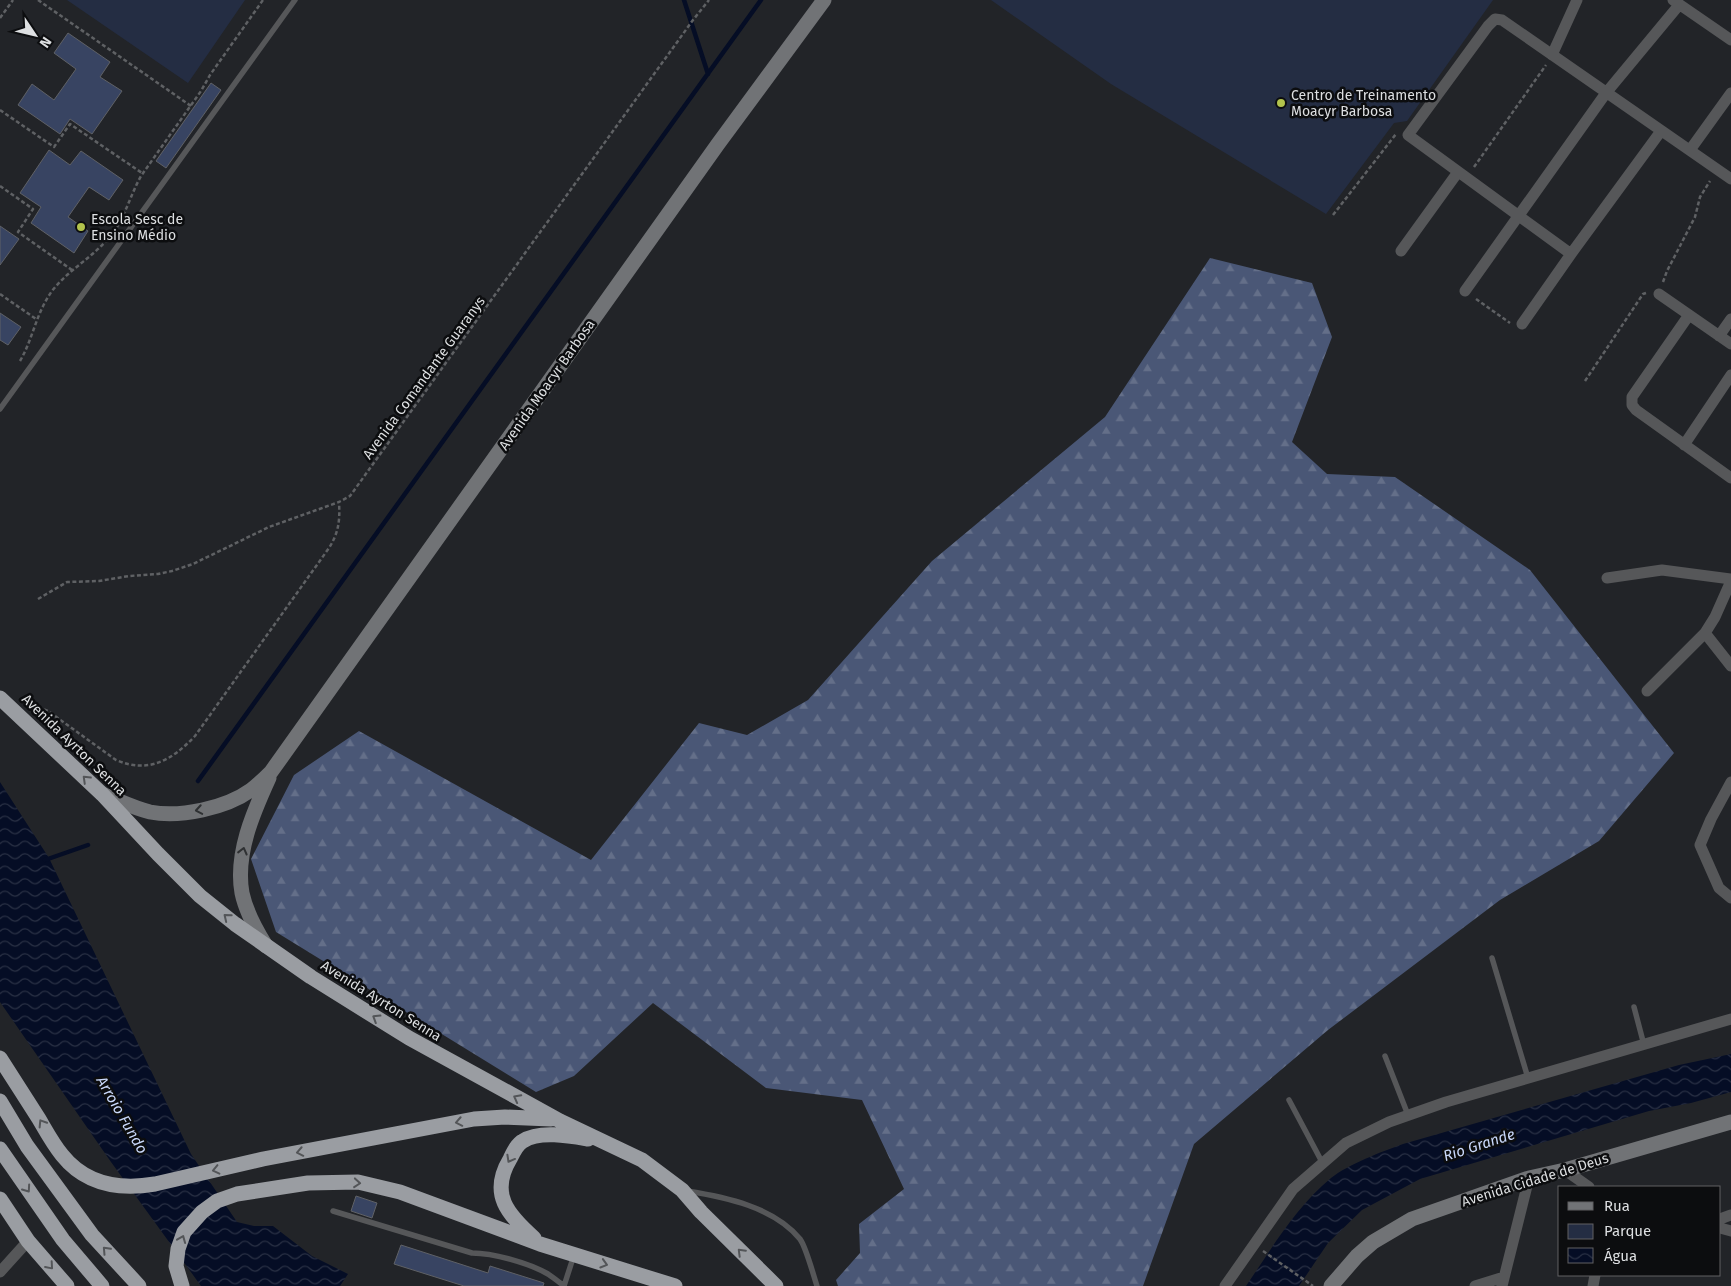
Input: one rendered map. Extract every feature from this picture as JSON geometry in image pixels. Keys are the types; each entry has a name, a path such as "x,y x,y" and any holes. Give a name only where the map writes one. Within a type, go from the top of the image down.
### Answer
{"highway":[{"name":"Avenida Ayrton Senna","path":"0,698 102,794 200,896 311,977 409,1038 560,1121 642,1160 682,1190 701,1212 776,1286"},
{"path":"0,1058 62,1155 78,1170 102,1183 115,1186 131,1187 155,1184 264,1159 474,1119 505,1116 544,1118 560,1121"},
{"path":"0,1101 27,1146 92,1235 139,1286"},
{"path":"540,1244 517,1223 508,1211 501,1196 500,1182 506,1164 523,1141 535,1136 554,1135 600,1141"},
{"path":"0,1149 63,1240 102,1286"},
{"path":"182,1286 176,1266 178,1249 184,1232 202,1212 218,1201 237,1194 308,1183 358,1182 400,1192 540,1244 675,1286"},
{"path":"0,1199 28,1241 67,1286"}],"street":[{"name":"Avenida Moacyr Barbosa","path":"102,794 135,808 152,812 194,811 218,806 246,794 271,772 718,144 824,0"},
{"path":"1552,56 1577,0"},
{"path":"1465,291 1606,94 1676,2 1731,40"},
{"path":"1571,254 1408,135 1495,19 1502,20 1731,179"},
{"path":"1690,150 1731,93"},
{"path":"1522,324 1661,131"},
{"path":"1401,251 1462,175"},
{"path":"1659,294 1731,344"},
{"path":"1689,315 1632,397 1632,405 1636,410 1731,478"},
{"path":"1719,336 1731,319"},
{"path":"1684,445 1731,375"},
{"path":"1607,578 1662,570 1731,580 1715,617 1705,632 1646,690"},
{"path":"1705,632 1731,666"},
{"name":"Avenida Moacyr Barbosa","path":"266,946 254,925 242,895 241,867 249,828 271,772"},
{"path":"1731,782 1711,819 1700,845 1719,888 1731,898"},
{"path":"1225,1286 1293,1189 1346,1142 1389,1122 1446,1102 1731,1019"},
{"name":"Avenida Cidade de Deus","path":"1331,1286 1373,1242 1412,1219 1529,1178 1565,1170 1731,1122"},
{"path":"1565,1170 1588,1186"},
{"path":"1475,1286 1503,1282 1529,1178"},
{"path":"0,1272 28,1241"}],"lane":[{"path":"0,410 295,0"},
{"path":"1492,958 1528,1078"},
{"path":"1634,1007 1644,1044"},
{"path":"1385,1056 1408,1115"},
{"path":"1289,1100 1322,1162"},
{"path":"682,1190 729,1198 771,1216 786,1226 801,1240 817,1286"},
{"path":"333,1211 472,1253 484,1253 526,1265 548,1274 564,1286 574,1255"}],"path":[{"path":"0,18 13,0"},
{"path":"38,0 191,106"},
{"path":"16,367 28,345 36,319 51,292 72,270 107,241 116,229 130,203 142,173 264,0"},
{"name":"Avenida Comandante Guaranys","path":"38,599 67,582 99,581 158,574 194,564 270,527 339,502 353,493 691,22 709,0"},
{"path":"1462,175 1552,56"},
{"path":"0,110 54,147 70,124 142,173"},
{"path":"1334,215 1395,134 1408,135"},
{"path":"1585,381 1644,294 1647,292 1659,294 1667,271 1695,218 1700,197 1718,169"},
{"path":"0,186 33,209 18,232 72,270"},
{"path":"1465,291 1514,326 1519,327 1522,324"},
{"path":"0,294 36,319"},
{"path":"24,701 48,711 116,760 128,765 138,766 164,761 195,736 329,548 340,526 339,502"},
{"path":"1254,1244 1313,1286"}],"green space":[{"path":"67,0 245,0 188,83"},
{"name":"Centro de Treinamento Moacyr Barbosa","path":"991,0 1493,0 1407,121 1394,123 1326,214 1111,84"},
{"path":"1210,258 1312,283 1332,337 1292,442 1327,474 1395,477 1530,570 1674,753 1599,841 1500,900 1328,1030 1194,1144 1143,1286 838,1286 836,1280 860,1253 859,1224 904,1189 862,1100 766,1088 653,1003 574,1076 536,1092 276,932 251,859 294,775 359,731 591,860 699,723 747,735 808,700 932,561 1105,417"}],"water":[{"name":"Arroio Fundo","path":"0,782 49,858 191,1154 237,1222 254,1226 273,1226 312,1256 348,1274 340,1286 201,1286 111,1162 0,1002"},
{"name":"Rio Grande","path":"1731,1054 1731,1092 1691,1103 1649,1111 1420,1179 1362,1210 1328,1243 1299,1286 1246,1286 1306,1202 1331,1178 1356,1163 1403,1144 1679,1065"}],"building":[{"path":"68,33 110,62 100,77 122,91 92,134 70,119 60,134 18,105 32,84 54,100 76,69 54,53"},
{"path":"211,83 221,90 166,168 156,161"},
{"path":"49,150 70,165 81,151 123,180 109,200 89,187 68,217 88,231 74,253 31,223 41,207 20,193"},
{"path":"0,226 19,239 0,265"},
{"path":"0,313 21,327 8,345 0,340"},
{"path":"356,1196 377,1203 372,1218 351,1211"},
{"path":"401,1245 488,1273 490,1266 544,1283 543,1286 464,1286 394,1264"}],"waterway":[{"path":"684,0 708,74"},
{"path":"198,781 761,0"},
{"path":"45,860 88,845"}],"place":[{"name":"Centro de Treinamento Moacyr Barbosa","path":"1281,103"},
{"name":"Escola Sesc de Ensino Médio","path":"81,227"}]}
